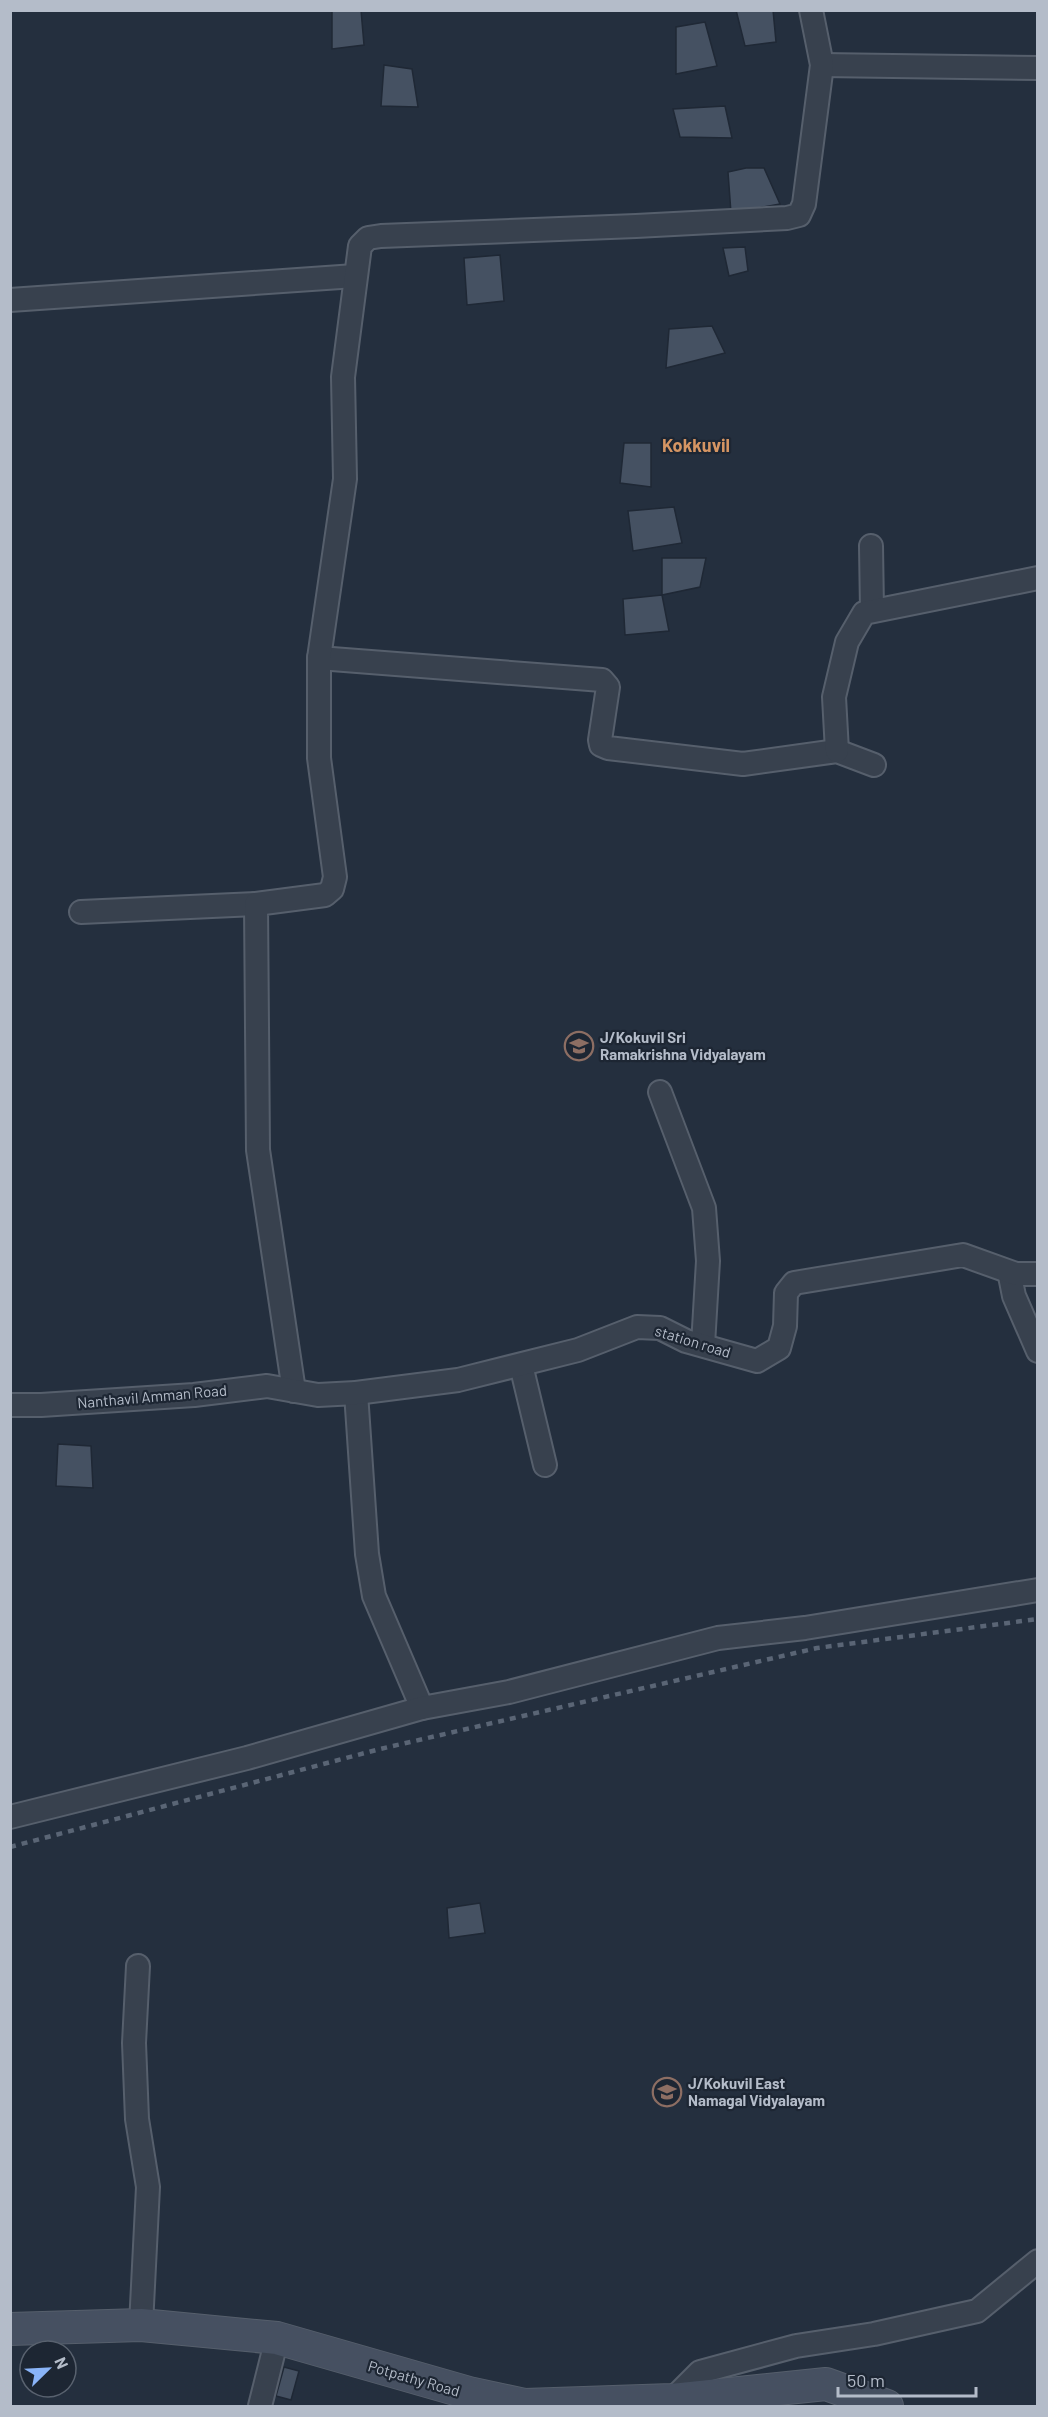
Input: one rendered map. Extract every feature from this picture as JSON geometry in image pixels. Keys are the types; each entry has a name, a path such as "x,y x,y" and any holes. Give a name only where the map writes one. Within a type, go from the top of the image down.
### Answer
{"street":[{"path":"81,912 256,904 325,895 332,889 335,877 319,758 319,658 345,479 343,377 360,246 368,238 381,236 636,226 787,218 799,215 804,204 822,65 811,10"},
{"path":"822,65 1038,68"},
{"path":"10,300 355,276"},
{"path":"871,546 872,610"},
{"path":"837,751 834,697 847,642 864,613 1038,578"},
{"path":"319,658 602,680 608,687 600,740 601,745 608,748 743,764 837,751 874,765"},
{"path":"256,904 258,1150 294,1391"},
{"path":"660,1092 704,1208 708,1261 703,1345"},
{"name":"station road","path":"294,1391 318,1395 356,1393 458,1380 578,1350 637,1327 660,1328 686,1341 757,1361 779,1347 785,1326 786,1293 794,1283 963,1255 1027,1274"},
{"path":"1027,1274 1010,1276 1014,1296 1038,1351"},
{"path":"520,1365 545,1465"},
{"name":"Nanthavil Amman Road","path":"10,1405 194,1395 267,1386 294,1391"},
{"path":"356,1393 367,1554 374,1596 422,1708"},
{"path":"10,1817 247,1758 422,1708 509,1692 718,1638 805,1628 1038,1590"},
{"path":"138,1966 134,2043 136,2109 148,2187 141,2325"},
{"path":"672,2400 700,2372 796,2346 874,2334 977,2312 1038,2261"},
{"name":"Potpathy Road","path":"10,2329 141,2325 277,2338 466,2400 525,2405 672,2400 826,2385 887,2406"},
{"path":"260,2406 277,2338"}],"building":[{"path":"332,10 361,10 364,45 332,49"},
{"path":"736,10 773,10 776,42 745,46"},
{"path":"705,22 717,66 676,74 676,27"},
{"path":"384,65 412,69 418,107 381,106"},
{"path":"725,106 732,138 680,137 673,109"},
{"path":"746,168 764,168 780,204 731,213 728,172"},
{"path":"745,247 748,271 729,276 723,248"},
{"path":"500,255 504,301 467,305 464,258"},
{"path":"712,326 725,353 666,368 669,329"},
{"path":"624,443 651,443 651,487 620,483"},
{"path":"674,507 682,543 633,551 628,511"},
{"path":"662,558 706,558 700,587 662,595"},
{"path":"662,595 669,631 625,635 623,599"},
{"path":"58,1444 91,1446 93,1488 56,1486"},
{"path":"480,1903 485,1933 449,1938 447,1908"},
{"path":"284,2367 299,2371 291,2400 276,2396"}],"railway":[{"path":"10,1847 380,1749 817,1648 1038,1619"}],"place":[{"name":"J/Kokuvil Sri Ramakrishna Vidyalayam","path":"579,1046"},
{"name":"J/Kokuvil East Namagal Vidyalayam","path":"667,2092"}],"district":[{"name":"Kokkuvil","path":"696,445"}]}
